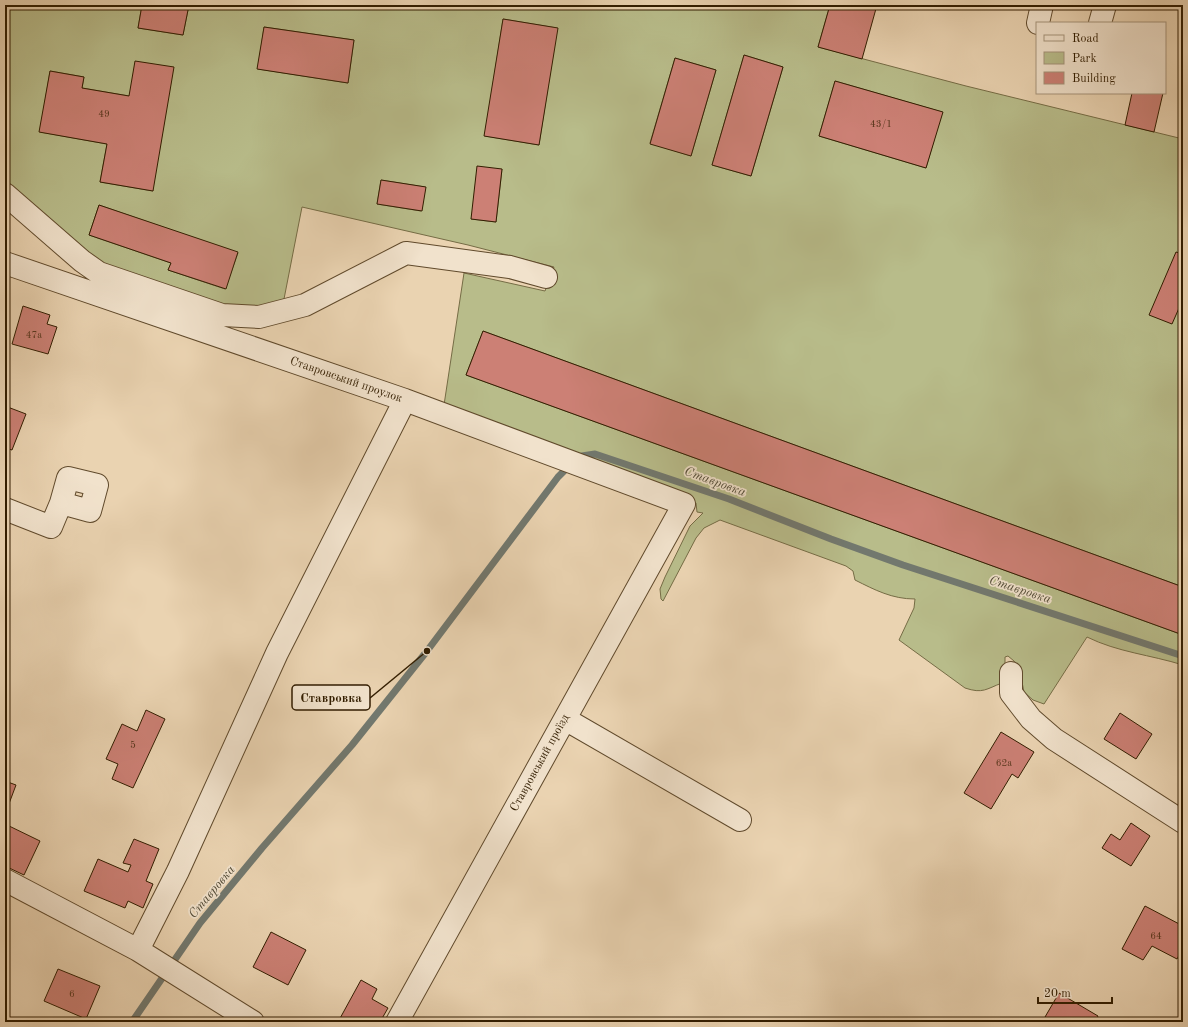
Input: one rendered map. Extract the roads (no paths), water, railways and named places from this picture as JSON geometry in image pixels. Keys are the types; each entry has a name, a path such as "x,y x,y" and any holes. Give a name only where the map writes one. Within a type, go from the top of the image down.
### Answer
{"street":[{"path":"1038,22 1042,5"},
{"path":"1100,22 1104,5"},
{"path":"5,194 99,274 222,316 259,317 305,305 406,253 510,267 546,277"},
{"name":"Ставровський проулок","path":"5,263 405,400 684,504"},
{"path":"138,950 178,871 277,653 405,400"},
{"path":"5,509 51,527 61,503"},
{"name":"Ставровський проїзд","path":"397,1022 684,504"},
{"path":"1011,673 1011,692 1031,719 1054,739 1183,822"},
{"path":"565,719 740,820"},
{"path":"5,880 138,950 253,1022"}],"waterway":[{"name":"Ставровка","path":"132,1022 200,923 262,848 352,745 427,651 558,477 573,462 582,456 595,454 729,499 831,539 903,565 1183,656"}],"place":[{"name":"Ставровка","path":"427,651"}]}
